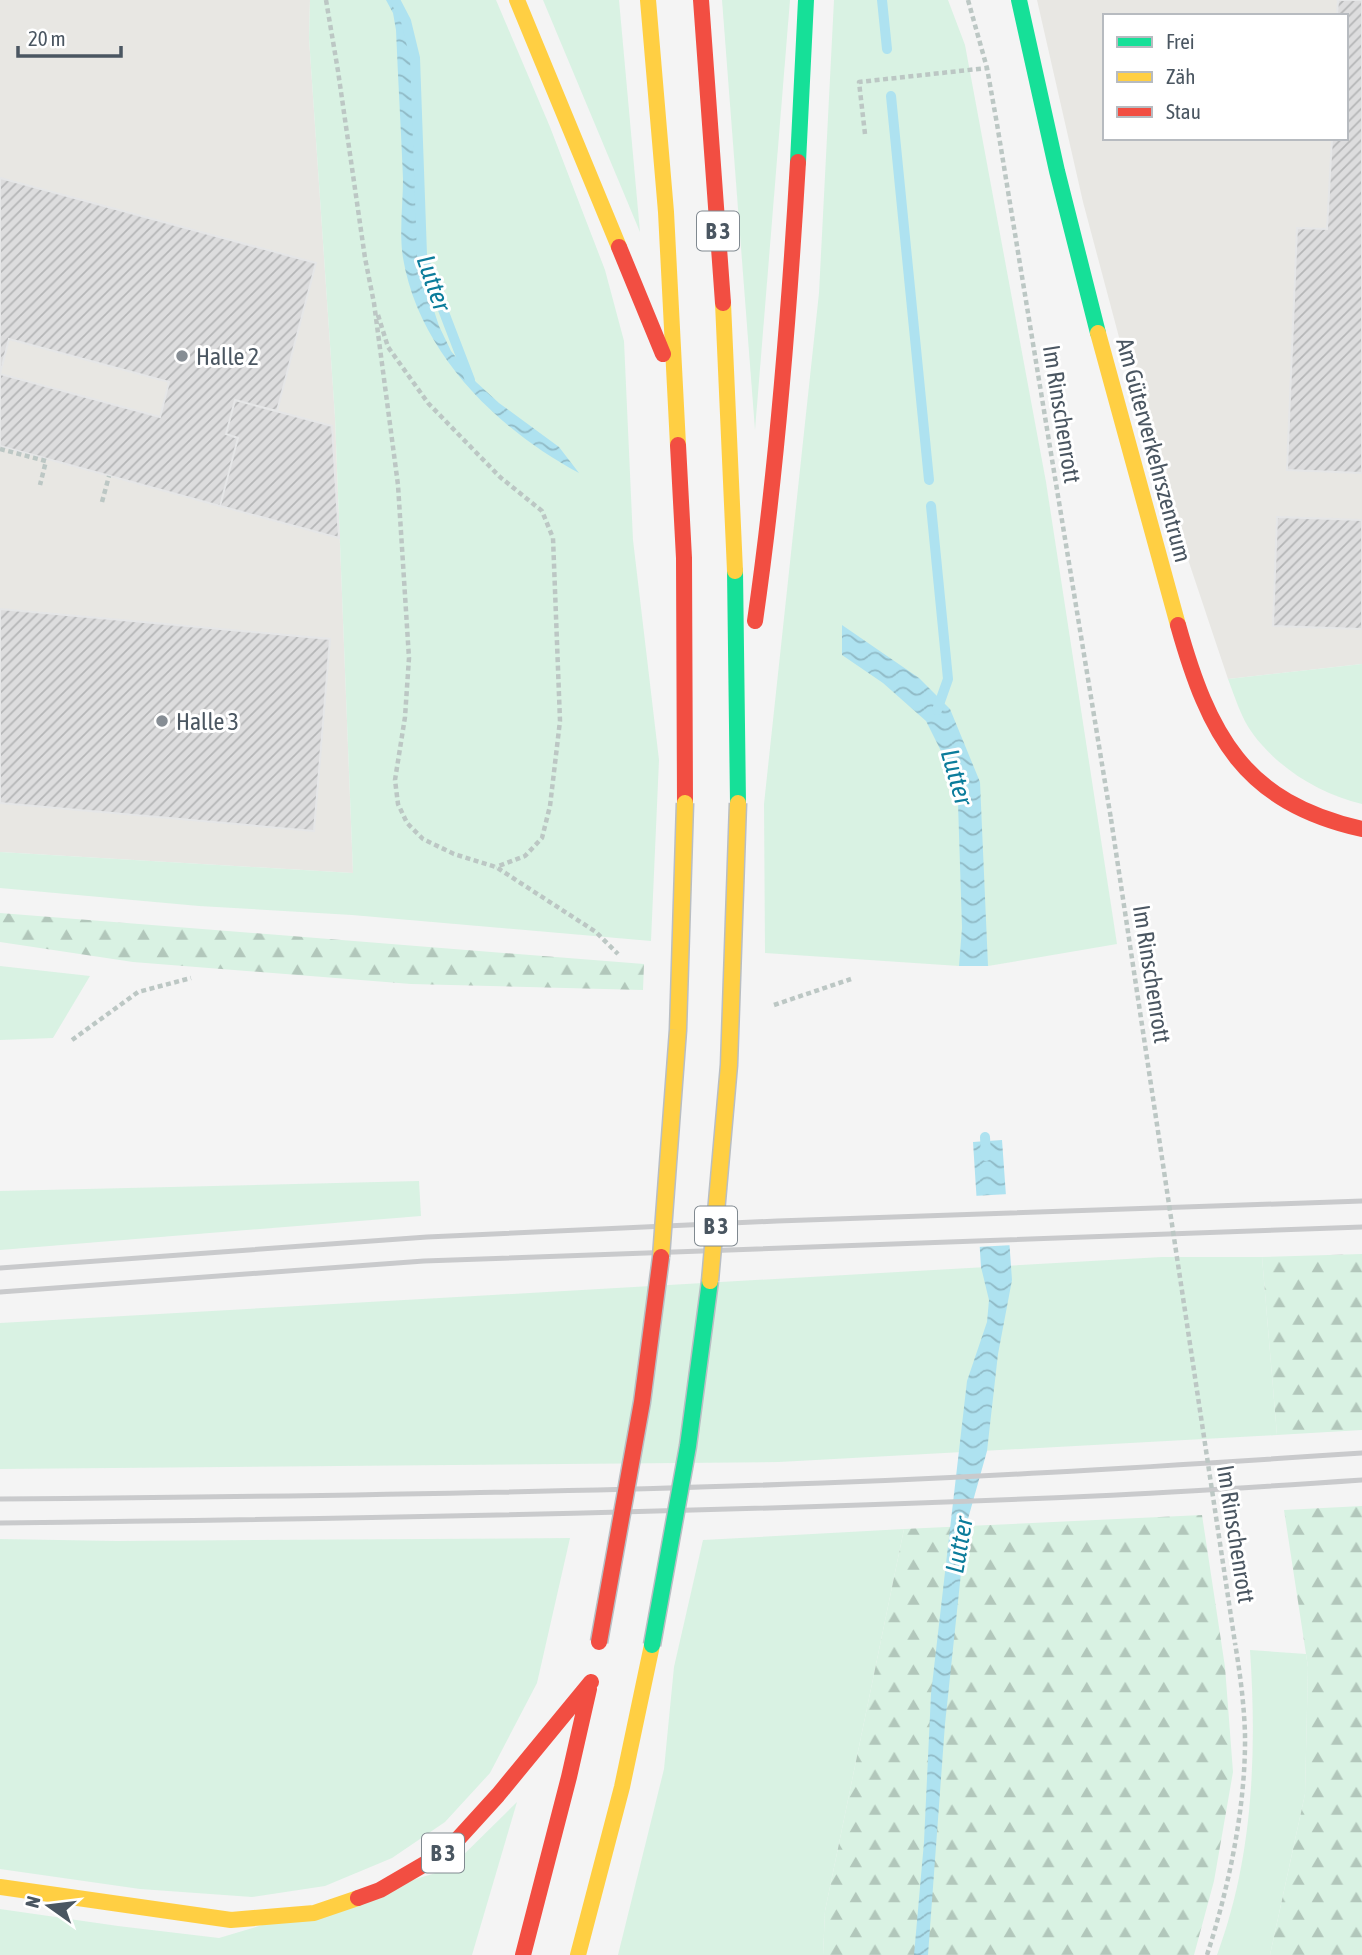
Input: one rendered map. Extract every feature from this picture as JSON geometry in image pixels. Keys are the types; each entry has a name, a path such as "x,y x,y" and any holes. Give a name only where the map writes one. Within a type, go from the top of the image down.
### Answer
{"main road":[{"path":"517,0 675,382"},
{"name":"B 3","path":"523,1955 569,1777 595,1662 624,1511 653,1325 677,1070 685,803 684,571 666,212 648,0"},
{"name":"B 3","path":"578,1955 622,1787 653,1645 692,1418 716,1230 732,1033 739,695 733,463 701,0"},
{"path":"739,695 755,620 779,429 791,291 806,0"},
{"name":"Am Güterverkehrszentrum","path":"1019,0 1057,173 1090,300 1169,589 1206,706 1227,747 1262,785 1307,813 1362,830"},
{"name":"B 3","path":"666,212 687,291"},
{"name":"B 3","path":"711,383 733,463"},
{"name":"B 3","path":"0,1887 231,1920 314,1913 380,1890 447,1851 498,1795 595,1662"}],"path":[{"path":"326,0 374,303 398,485 409,658 405,717 395,780 398,804 407,823 423,839 454,854 496,867 596,932 618,954"},
{"name":"Im Rinschenrott","path":"968,0 987,68 1111,819 1235,1643 1243,1709 1244,1775 1227,1884 1207,1955"},
{"path":"865,134 859,82 987,68"},
{"path":"374,303 388,348 428,403 500,477 542,511 553,538 560,721 550,806 542,838 525,856 496,867"},
{"path":"0,449 46,461 40,485"},
{"path":"102,502 109,476"},
{"path":"72,1040 138,992 191,978"},
{"path":"774,1005 851,979"}],"shaded area":[{"path":"0,0 310,0 309,38 335,417 353,873 0,852"},
{"path":"1037,0 1362,0 1362,664 1228,679 1140,416 1083,202"}],"green space":[{"path":"310,0 496,0 550,127 605,270 624,341 633,540 659,760 651,941 0,888 0,852 353,873 335,417 309,38"},
{"path":"543,0 619,0 640,232"},
{"path":"722,0 790,0 755,430"},
{"path":"834,0 948,0 965,45 1046,482 1117,944 988,966 765,953 764,804 819,293"},
{"path":"1362,664 1362,804 1316,787 1288,769 1263,747 1249,728 1228,679"},
{"path":"0,913 644,964 643,990 411,984 133,962 0,942"},
{"path":"0,966 90,976 53,1038 0,1040"},
{"path":"419,1181 421,1216 0,1250 0,1191"},
{"path":"1362,1254 1362,1430 1277,1435 1262,1257"},
{"path":"1162,1257 1262,1257 1277,1435 779,1462 0,1469 0,1323"},
{"path":"1362,1506 1362,1955 1270,1955 1305,1794 1308,1667 1284,1510"},
{"path":"1202,1515 1225,1667 1233,1772 1214,1881 1194,1955 823,1955 825,1911 904,1529"},
{"path":"904,1529 825,1911 823,1955 618,1955 664,1769 674,1667 703,1540"},
{"path":"570,1538 537,1683 490,1773 445,1822 392,1858 325,1886 252,1897 140,1889 0,1869 0,1539 117,1541"},
{"path":"1250,1650 1306,1654 1305,1794 1270,1955 1217,1955 1238,1881 1250,1805 1253,1727"},
{"path":"517,1802 472,1955 0,1955 0,1909 219,1938 449,1869"}],"water":[{"path":"386,0 398,0 408,21 412,64 418,262 439,326 451,351 476,382 499,403 559,447 579,473 519,434 491,411 466,385 444,356 412,293 402,248 403,179 396,30 393,13"},
{"path":"842,625 919,678 950,709 980,782 988,966 959,966 962,928 958,803 946,761 926,721 883,683 842,655"},
{"path":"1002,1140 1012,1280 998,1354 987,1451 966,1526 945,1724 928,1955 914,1955 924,1842 931,1694 967,1381 987,1322 989,1300 981,1267 973,1142"}],"pier":[{"path":"1009,1194 1013,1245 977,1247 973,1196"}],"building":[{"path":"1338,0 1362,0 1362,473 1287,470 1297,228 1327,229 1332,140 1348,140 1348,14 1337,14"},
{"name":"Halle 2","path":"0,178 316,263 277,411 235,400 226,434 238,438 220,506 0,446","holes":["9,339 169,382 160,417 0,374"]},
{"path":"235,400 332,426 339,538 220,506 238,438 226,434"},
{"path":"1277,517 1362,520 1362,629 1273,626"},
{"name":"Halle 3","path":"0,609 330,639 314,831 0,803"}],"waterway":[{"name":"Lutter","path":"395,0 406,21 415,58 422,255 470,380"},
{"path":"882,0 887,49"},
{"path":"891,96 929,480"},
{"path":"931,506 948,679 937,710"},
{"name":"Lutter","path":"985,1137 986,1156"}],"railway":[{"path":"0,1268 427,1237 777,1221 1362,1201"},
{"path":"0,1292 424,1261 1362,1227"},
{"path":"0,1499 641,1489 1048,1472 1362,1453"},
{"path":"0,1523 684,1511 958,1502 1362,1480"}],"traffic: fast":[{"path":"798,162 806,0"},
{"path":"1019,0 1057,171 1098,333"},
{"path":"735,571 738,803"},
{"path":"652,1645 688,1446 710,1281"}],"traffic: slow":[{"path":"517,0 619,247"},
{"path":"648,0 666,212 678,445"},
{"path":"723,303 735,571"},
{"path":"1098,333 1178,625"},
{"path":"661,1257 678,1030 685,803"},
{"path":"710,1281 729,1065 738,803"},
{"path":"578,1955 622,1787 652,1645"},
{"path":"0,1887 231,1920 314,1913 358,1898"}],"traffic: jam":[{"path":"701,0 723,303"},
{"path":"755,621 781,392 798,162"},
{"path":"619,247 663,354"},
{"path":"678,445 684,558 685,803"},
{"path":"1178,625 1203,699 1218,731 1237,758 1260,782 1287,801 1321,817 1362,829"},
{"path":"599,1642 642,1402 661,1257"},
{"path":"358,1898 380,1890 447,1851 498,1795 591,1682"},
{"path":"523,1955 589,1689"}],"place":[{"name":"Halle 2","path":"182,356"},
{"name":"Halle 3","path":"162,721"}]}
